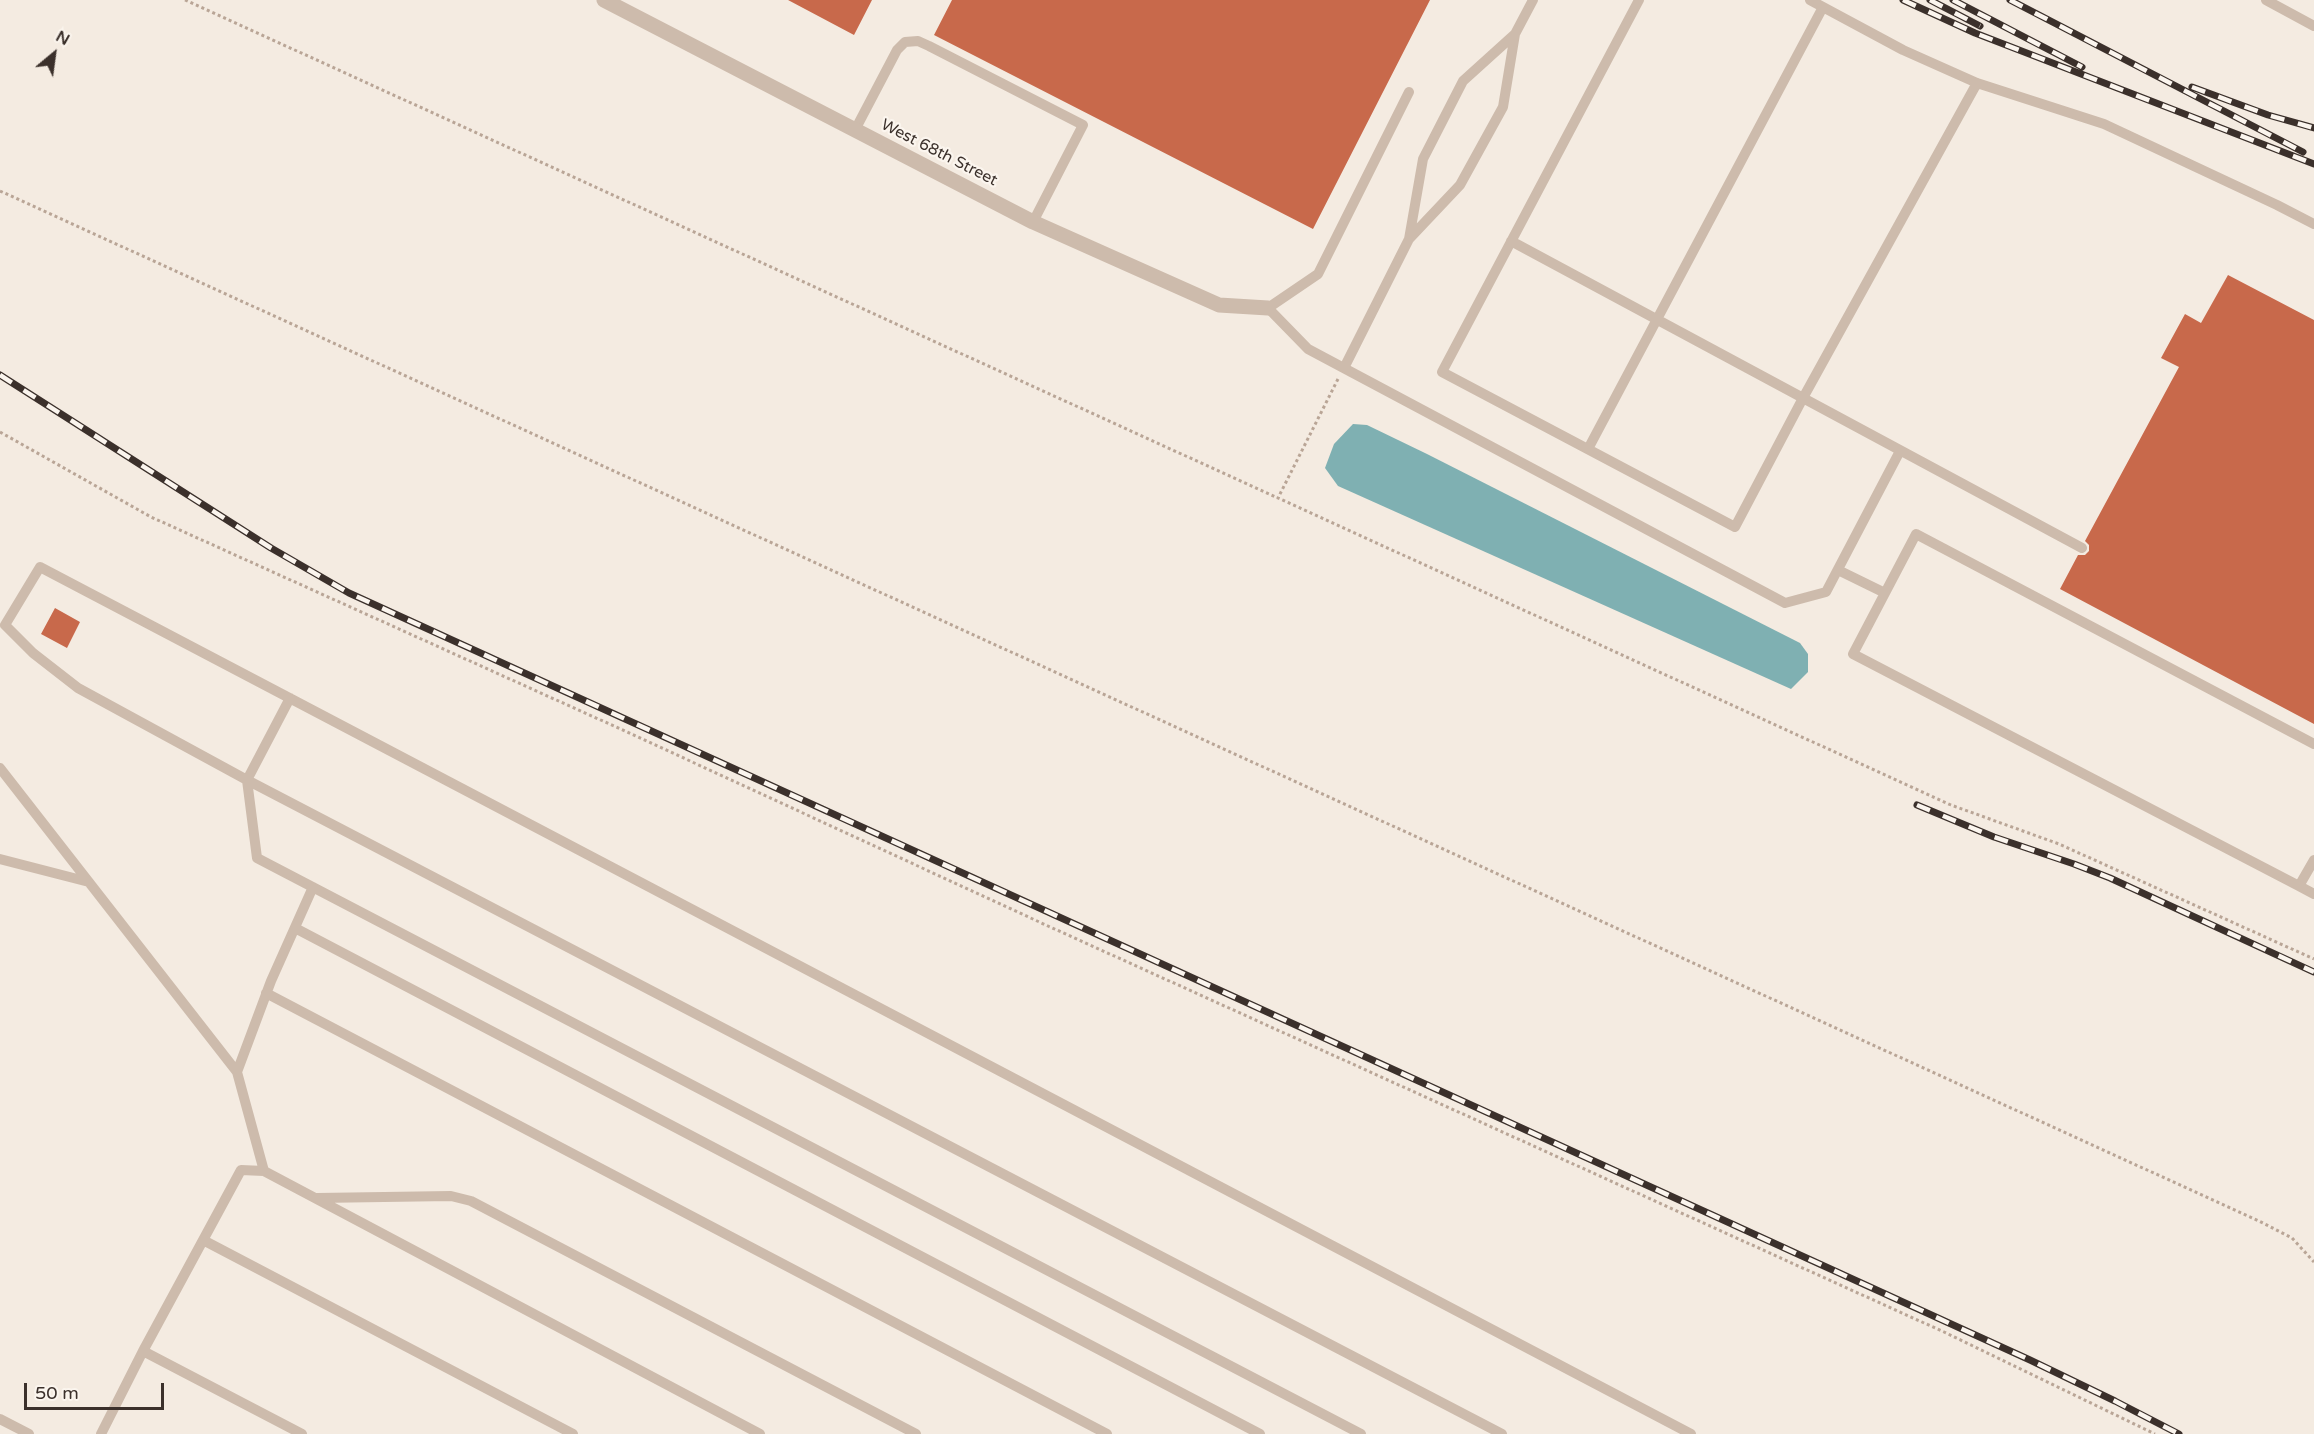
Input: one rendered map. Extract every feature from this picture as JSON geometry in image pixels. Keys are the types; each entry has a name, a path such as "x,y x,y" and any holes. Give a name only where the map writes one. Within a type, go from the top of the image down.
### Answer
{"street":[{"name":"West 68th Street","path":"604,0 1033,222 1219,305 1268,308"}],"lane":[{"path":"1344,368 1409,239 1460,185 1503,107 1515,34 1533,0"},
{"path":"1639,0 1442,372 1735,527 1803,398 1977,83"},
{"path":"1810,0 1903,50 1977,83 2104,124 2314,224"},
{"path":"2266,0 2314,26"},
{"path":"1588,449 1824,7"},
{"path":"1409,239 1423,159 1463,81 1515,34"},
{"path":"855,130 897,50 905,42 912,41 929,46 1083,125 1033,222"},
{"path":"1409,92 1318,274 1268,308 1308,350 1785,603 1826,592 1900,451"},
{"path":"1511,241 2082,548"},
{"path":"2314,744 1916,534 1853,654 2314,894"},
{"path":"1502,1434 247,780 78,688 33,653 5,625 40,567 1691,1434"},
{"path":"1838,570 1885,593"},
{"path":"290,698 247,780 258,858 1361,1434"},
{"path":"0,768 237,1072 264,1171"},
{"path":"0,859 88,882"},
{"path":"2299,886 2314,860"},
{"path":"237,1072 266,993 313,887"},
{"path":"295,928 1260,1434"},
{"path":"266,993 1107,1434"},
{"path":"101,1434 241,1170 264,1171 760,1434"},
{"path":"315,1198 451,1196 471,1201 916,1434"},
{"path":"203,1240 573,1434"},
{"path":"144,1351 302,1434"},
{"path":"0,1419 29,1434"}],"path":[{"path":"185,0 1951,805 2059,844 2314,959"},
{"path":"0,191 2259,1221 2292,1238 2314,1262"},
{"path":"1278,498 1344,368"},
{"path":"0,432 151,517 1944,1332 2155,1434"}],"water":[{"path":"1353,424 1367,425 1427,454 1800,643 1808,654 1808,672 1791,689 1338,486 1325,468 1334,444"}],"building":[{"path":"788,0 872,0 854,35"},
{"path":"952,0 1430,0 1313,229 934,35"},
{"path":"2228,275 2314,320 2314,724 2060,589 2078,555 2085,555 2089,551 2089,545 2085,541 2179,367 2161,358 2185,314 2201,323"},
{"path":"55,608 80,622 67,648 41,634"}],"railway":[{"path":"1903,0 1975,33 2314,164"},
{"path":"1930,0 1980,26"},
{"path":"1953,0 2082,67"},
{"path":"2010,0 2303,152"},
{"path":"2192,87 2268,115 2314,128"},
{"path":"0,375 271,548 349,593 2030,1360 2179,1434"},
{"path":"1917,805 1994,837 2110,878 2314,972"}]}
